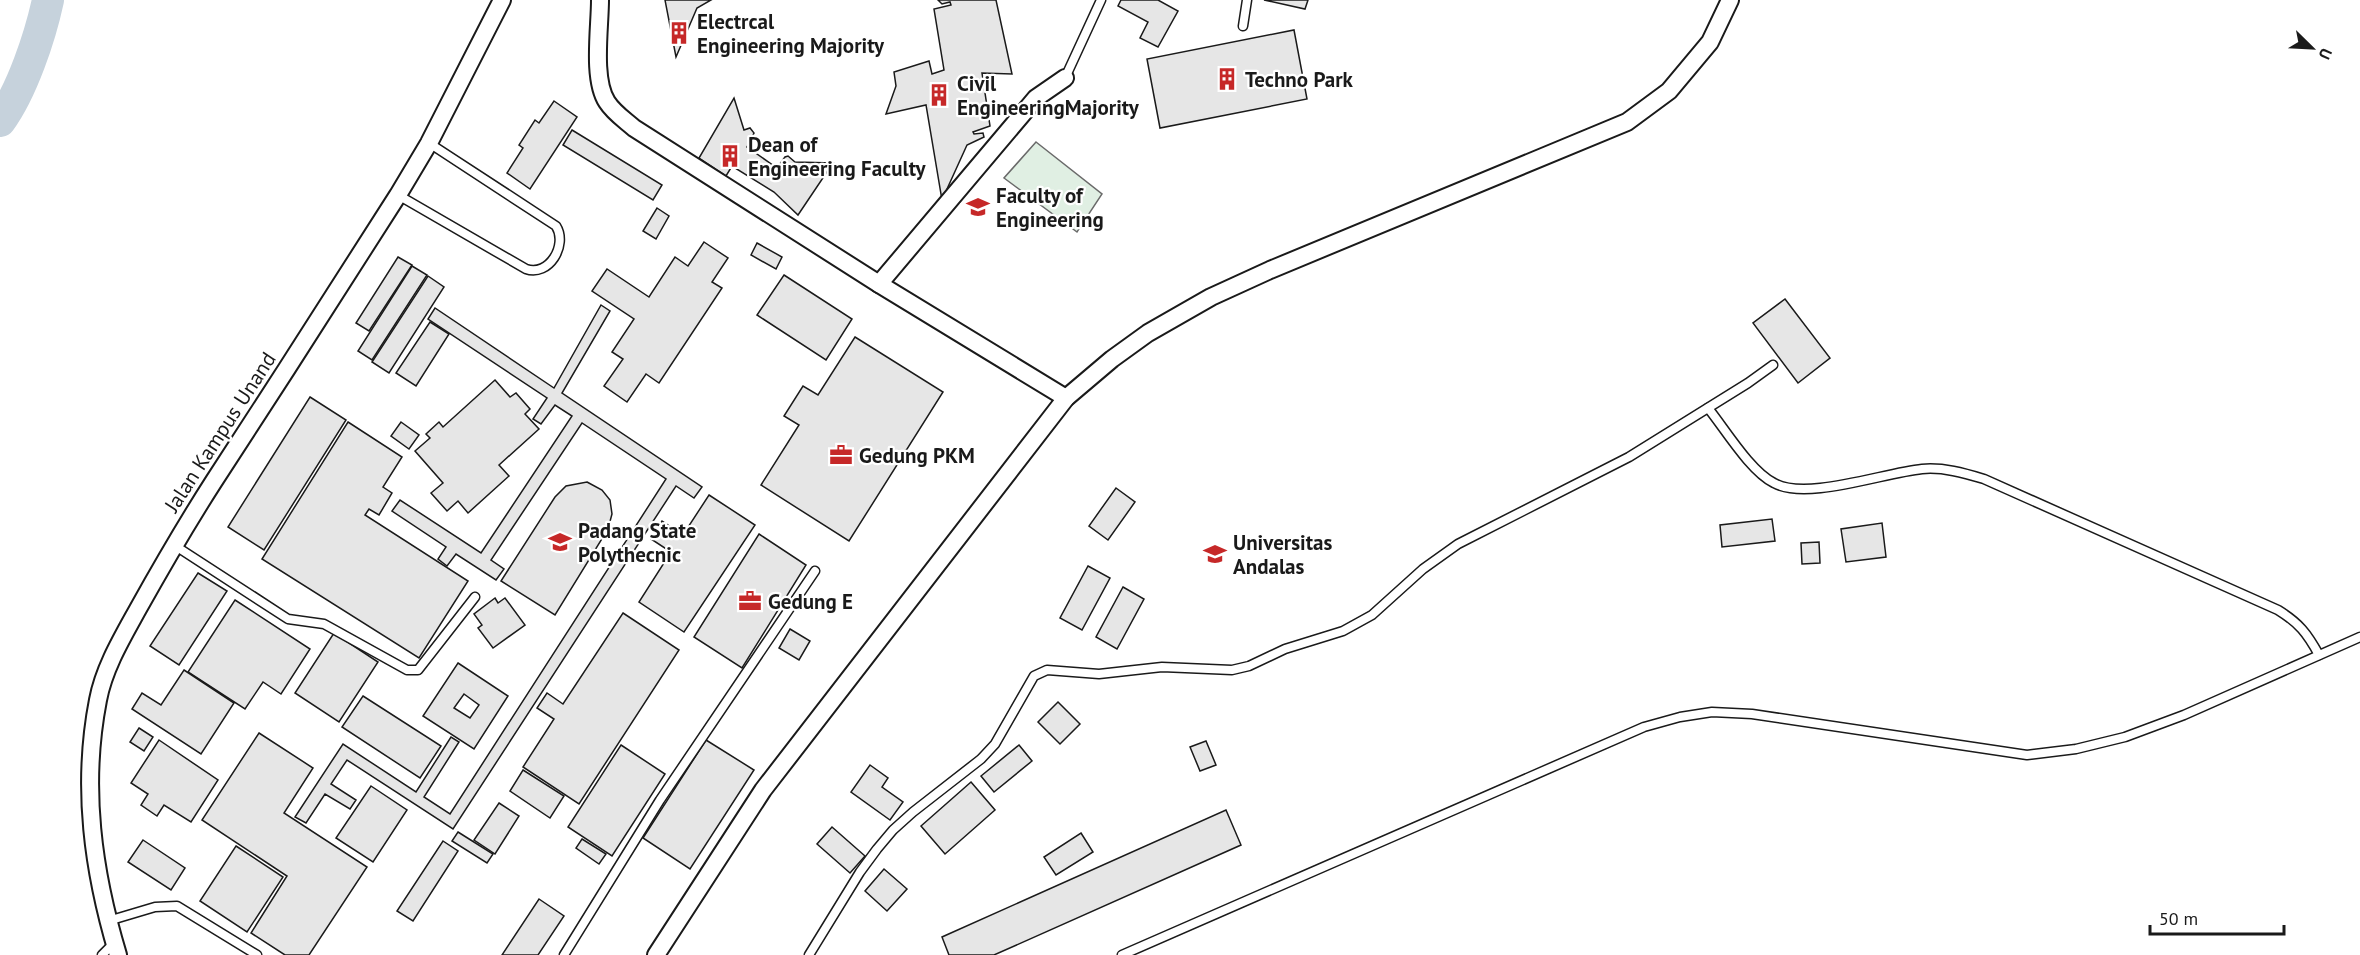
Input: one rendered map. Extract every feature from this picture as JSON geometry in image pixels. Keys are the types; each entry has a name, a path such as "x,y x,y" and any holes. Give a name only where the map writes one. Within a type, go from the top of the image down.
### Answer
{"street":[{"name":"Jalan Kampus Unand","path":"112,951 93,852 90,810 92,748 98,699 114,652 173,545 399,195 429,143 502,0"},
{"path":"600,0 600,81 606,101 615,113 634,128 879,284 1066,398"},
{"path":"656,955 763,790 1066,398 1112,358 1148,333 1211,297 1280,266 1627,122 1670,91 1710,42 1730,0"},
{"path":"879,284 1036,98 1065,78"}],"lane":[{"path":"1065,78 1101,0"},
{"path":"1243,26 1247,0"},
{"path":"399,195 526,269 534,272 541,270 549,265 556,256 561,234 556,226 429,143"},
{"path":"809,955 860,872 877,849 913,812 981,759 995,744 1034,676 1047,670 1099,674 1162,667 1232,670 1249,666 1285,649 1343,631 1372,615 1423,569 1458,544 1618,462 1708,408 1773,365"},
{"path":"1708,408 1759,473 1774,484 1791,489 1811,489 1924,469 1953,470 1984,479 2278,610 2306,632 2319,655"},
{"path":"173,545 288,619 324,624 407,670 418,670 475,597"},
{"path":"564,955 660,800 815,571"},
{"path":"1122,955 1644,727 1680,717 1712,712 1752,714 2027,755 2076,749 2125,737 2184,715 2360,637"},
{"path":"107,921 155,907 177,906 257,955"}],"green space":[{"path":"1036,142 1102,194 1077,232 1004,178"}],"building":[{"name":"Electrcal Engineering Majority","path":"665,0 711,0 697,8 676,57"},
{"name":"Civil EngineeringMajority","path":"938,0 996,0 1012,74 982,73 990,126 973,132 974,134 983,133 984,137 967,145 942,200 926,105 886,114 896,86 894,72 929,61 932,74 944,70 934,9 951,5 950,2 942,4"},
{"path":"1121,0 1158,0 1178,11 1158,47 1140,38 1148,22 1118,6"},
{"path":"1264,0 1308,0 1305,9"},
{"name":"Techno Park","path":"1294,30 1307,99 1160,128 1147,59"},
{"name":"Dean of Engineering Faculty","path":"734,98 744,130 750,128 754,133 747,147 777,168 788,156 795,162 833,163 798,215 774,192 732,166 726,176 699,158"},
{"path":"554,101 577,117 530,189 507,173 523,148 519,145 535,120 539,123"},
{"path":"572,130 662,185 653,200 563,145"},
{"path":"657,208 669,216 656,239 643,231"},
{"path":"704,242 728,258 712,282 722,288 659,383 646,374 627,402 604,386 623,359 612,352 634,319 592,291 607,269 649,297 675,257 688,266"},
{"path":"757,243 782,257 776,269 751,255"},
{"path":"398,257 412,265 369,331 356,323"},
{"path":"412,266 427,275 372,360 358,351"},
{"path":"784,275 852,319 826,360 757,315"},
{"path":"428,276 444,287 389,373 372,362"},
{"path":"1785,299 1830,358 1798,383 1753,323"},
{"path":"601,305 610,311 562,393 702,487 694,498 676,486 453,829 347,760 331,784 356,800 350,809 325,794 306,823 295,817 343,744 416,792 451,737 459,742 424,797 450,814 666,479 582,423 491,560 504,569 496,580 456,554 447,566 438,559 446,547 392,511 400,500 481,553 572,416 555,405 541,424 533,419 547,398 428,319 435,308 554,388"},
{"path":"430,322 449,334 416,386 396,373"},
{"name":"Gedung PKM","path":"855,337 943,392 849,541 761,485 799,425 784,416 803,386 818,395"},
{"path":"495,380 510,397 516,393 530,409 525,414 539,429 499,465 509,476 468,513 458,501 447,511 431,493 443,483 415,451 430,438 426,434 439,422 443,427"},
{"path":"310,397 346,420 264,550 228,527"},
{"path":"348,422 402,457 383,487 392,493 379,515 369,509 365,515 468,581 419,658 262,559"},
{"path":"401,422 419,435 409,449 391,436"},
{"path":"587,482 602,490 610,500 612,514 608,529 555,615 501,581 555,497 566,486"},
{"path":"1116,488 1135,502 1108,540 1089,526"},
{"path":"709,495 755,525 684,632 639,602 671,552 651,539 662,521 683,535"},
{"path":"1772,519 1775,541 1722,547 1720,525"},
{"path":"1882,523 1886,557 1846,562 1841,529"},
{"name":"Gedung E","path":"759,534 806,565 742,668 694,637"},
{"path":"1819,542 1820,563 1802,564 1801,543"},
{"path":"1088,566 1110,578 1082,630 1060,618"},
{"path":"198,573 227,591 179,665 150,646"},
{"path":"1123,587 1144,599 1117,649 1096,637"},
{"path":"495,598 498,603 505,598 525,625 493,648 478,628 482,625 474,614"},
{"path":"235,600 310,649 281,694 263,682 245,709 188,672"},
{"path":"623,613 679,650 579,804 523,767 554,719 537,708 547,693 563,704"},
{"path":"790,629 810,641 799,660 779,648"},
{"path":"334,633 378,662 339,722 295,693"},
{"path":"458,663 508,696 474,749 423,716","holes":["464,694 479,705 470,718 454,708"]},
{"path":"184,670 234,703 201,754 132,709 142,693 161,705"},
{"path":"363,696 441,746 420,778 342,727"},
{"path":"1058,702 1080,724 1060,744 1038,722"},
{"path":"139,728 153,737 144,751 130,742"},
{"path":"259,733 313,768 284,813 367,867 309,955 285,955 251,933 287,876 202,820"},
{"path":"159,740 218,780 191,822 164,805 157,816 141,805 148,794 131,783"},
{"path":"706,740 754,770 690,869 643,838"},
{"path":"1206,741 1216,765 1200,771 1190,747"},
{"path":"621,745 665,774 612,856 568,827"},
{"path":"1019,745 1032,761 994,792 981,776"},
{"path":"870,765 888,778 882,787 903,802 890,820 851,792"},
{"path":"523,770 564,796 550,818 510,791"},
{"path":"971,782 995,810 945,854 921,826"},
{"path":"371,786 407,810 373,862 336,838"},
{"path":"499,803 519,816 495,854 474,840"},
{"path":"1226,810 1241,845 994,955 949,955 942,937"},
{"path":"832,827 865,856 850,873 817,844"},
{"path":"458,832 493,854 487,863 452,841"},
{"path":"1081,833 1093,852 1056,875 1044,857"},
{"path":"582,839 606,854 599,864 576,848"},
{"path":"143,840 185,868 171,890 128,862"},
{"path":"443,841 458,851 413,921 397,911"},
{"path":"236,846 283,877 247,932 200,901"},
{"path":"884,869 907,889 887,911 865,891"},
{"path":"539,899 564,916 538,955 502,955"}],"waterway":[{"path":"0,121 16,95 29,63 48,0"}],"place":[{"name":"Electrcal Engineering Majority","path":"679,33"},
{"name":"Techno Park","path":"1227,79"},
{"name":"Civil EngineeringMajority","path":"939,95"},
{"name":"Dean of Engineering Faculty","path":"730,156"},
{"name":"Faculty of Engineering","path":"978,207"},
{"name":"Gedung PKM","path":"841,455"},
{"name":"Padang State Polythecnic","path":"560,542"},
{"name":"Universitas Andalas","path":"1215,554"},
{"name":"Gedung E","path":"750,601"}]}
